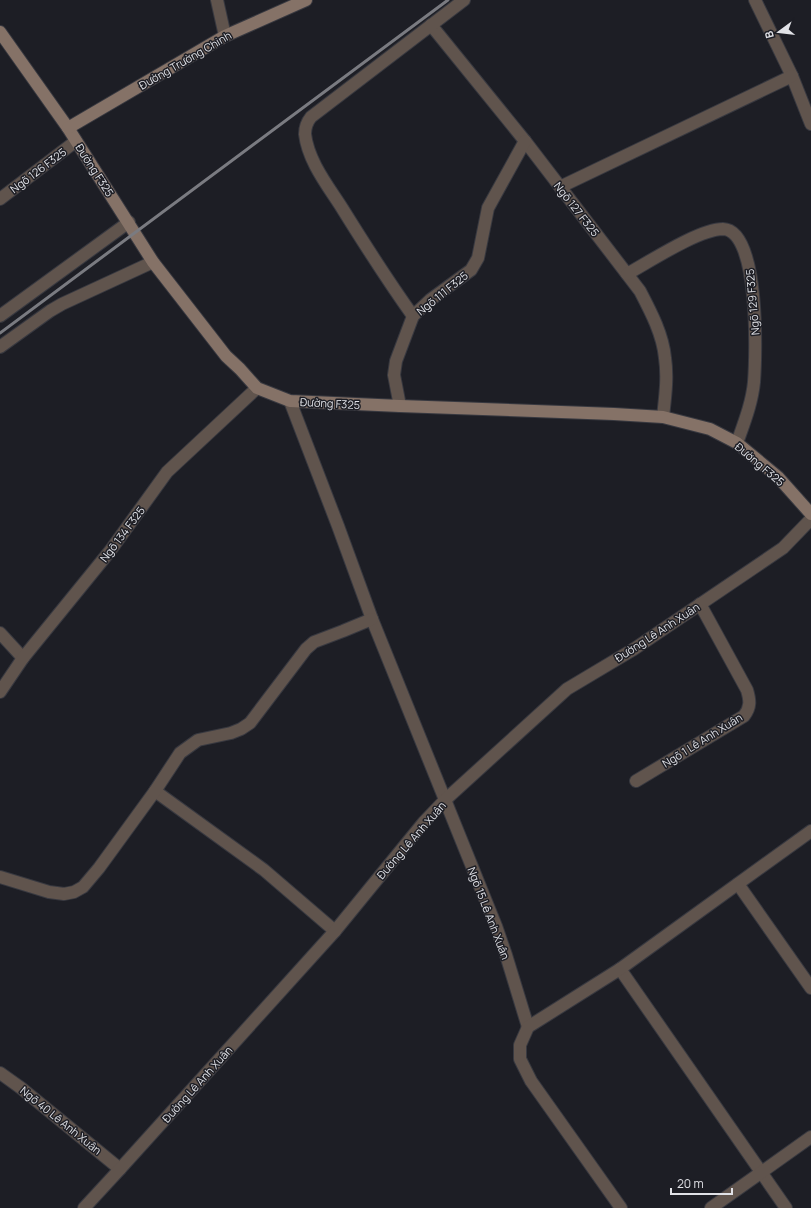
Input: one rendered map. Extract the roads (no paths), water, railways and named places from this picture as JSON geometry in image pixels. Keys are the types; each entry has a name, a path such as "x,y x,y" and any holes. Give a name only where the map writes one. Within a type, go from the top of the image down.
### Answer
{"main road":[{"name":"Đường Trường Chinh","path":"68,128 225,36 306,0"},
{"name":"Đường F325","path":"0,32 76,140 153,262 226,356 257,388 290,401 663,417 710,429 737,443 778,477 811,514"}],"street":[{"path":"217,0 225,36"},
{"path":"413,316 381,270 324,180 312,156 305,134 306,124 311,117 464,0"},
{"path":"754,0 792,76 811,124"},
{"name":"Ngõ 127 F325","path":"431,25 525,141 640,292 660,336 665,357 666,374 663,417"},
{"path":"560,187 792,76"},
{"name":"Ngõ 126 F325","path":"0,199 76,140"},
{"name":"Ngõ 111 F325","path":"400,406 394,375 396,361 413,316 430,300 471,270 478,258 488,208 525,141"},
{"path":"0,316 129,222"},
{"name":"Ngõ 129 F325","path":"627,274 686,241 706,233 723,229 732,232 737,236 748,260 753,290 755,350 754,382 751,399 737,443"},
{"path":"0,347 62,304 153,262"},
{"name":"Ngõ 134 F325","path":"0,692 23,658 110,551 167,472 257,388"},
{"name":"Ngõ 15 Lê Anh Xuân","path":"290,401 372,618 498,934 528,1027"},
{"name":"Đường Lê Anh Xuân","path":"84,1208 335,931 424,822 445,800 566,689 634,649 783,548 811,519"},
{"name":"Ngõ 1 Lê Anh Xuân","path":"636,781 744,716 749,710 750,700 747,690 700,604"},
{"path":"0,877 49,892 64,894 74,892 83,887 99,868 155,791 180,753 198,740 231,733 242,729 250,723 306,649 314,642 372,618"},
{"path":"0,633 23,658"},
{"path":"155,791 264,870 335,931"},
{"path":"621,1208 528,1075 520,1059 520,1045 528,1027 620,969 811,831"},
{"path":"738,884 811,988"},
{"path":"620,969 786,1208"},
{"name":"Ngõ 40 Lê Anh Xuân","path":"0,1072 22,1088 120,1170"},
{"path":"711,1208 761,1171 811,1137"}],"railway":[{"path":"0,333 448,0"}]}
